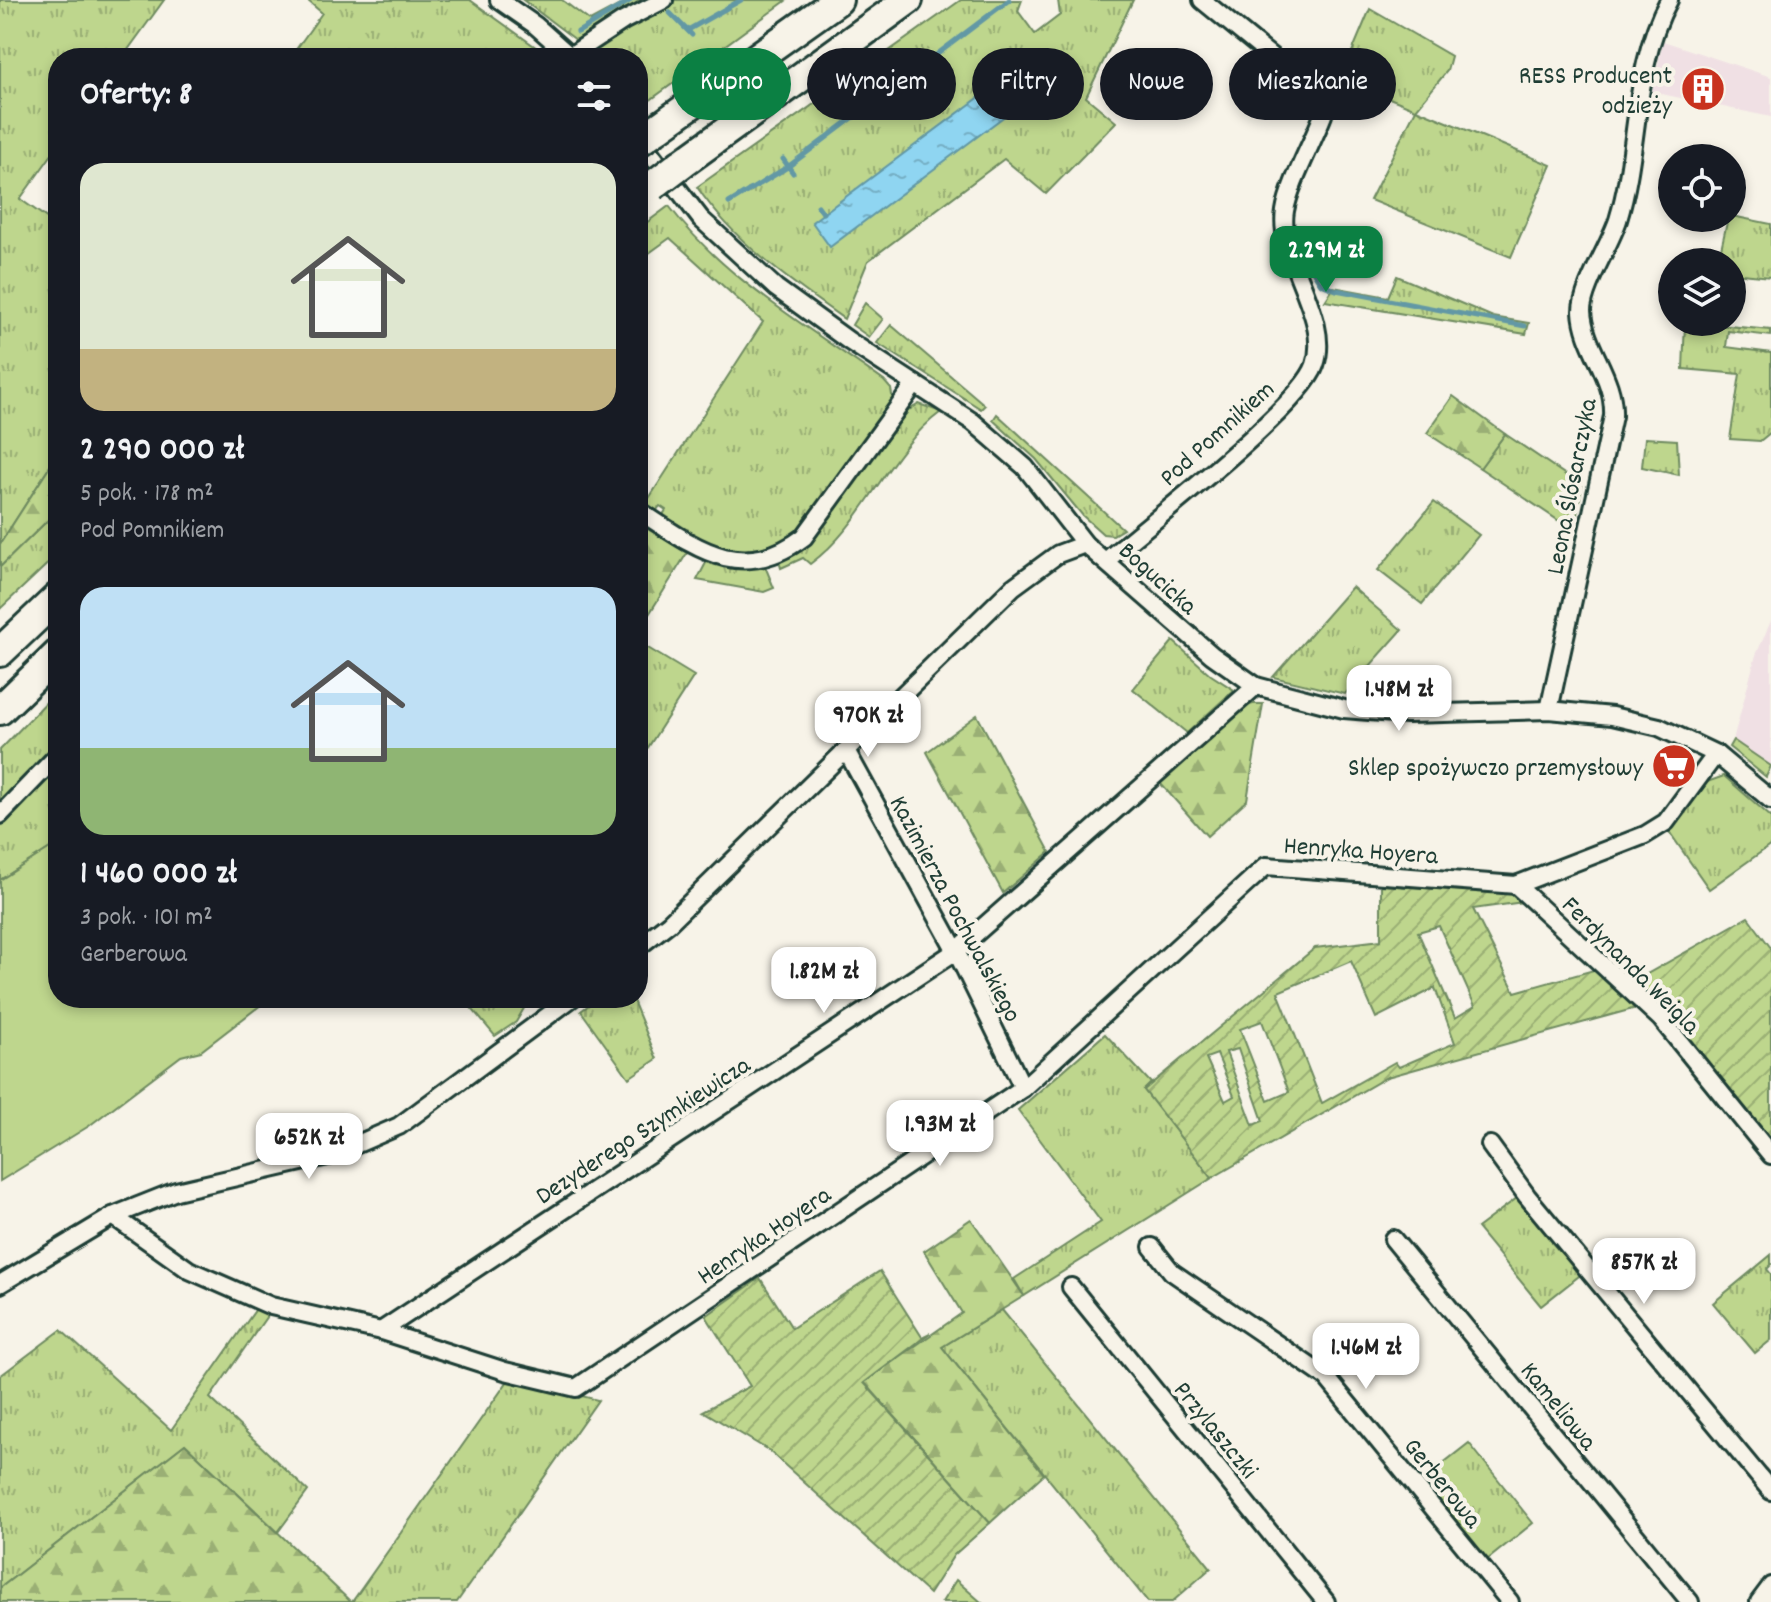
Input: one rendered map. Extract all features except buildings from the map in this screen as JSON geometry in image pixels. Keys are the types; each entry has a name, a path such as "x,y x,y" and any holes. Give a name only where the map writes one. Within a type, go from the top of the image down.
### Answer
{"highway":[{"path":"648,133 838,0"},
{"path":"648,188 908,0"},
{"path":"0,652 48,606"},
{"path":"0,710 48,664"}],"street":[{"path":"499,0 560,48"},
{"path":"584,48 623,21 664,0"},
{"name":"Pod Pomnikiem","path":"1107,560 1289,403 1315,365 1316,335 1286,235 1285,212 1323,115 1311,89 1202,0"},
{"name":"Leona Ślósarczyka","path":"1549,710 1613,416 1609,381 1583,317 1584,300 1619,218 1651,43 1669,0"},
{"name":"Bogucicka","path":"648,142 701,219 776,288 973,422 1025,467 1085,544 1107,560 1212,655 1256,686 1344,709 1407,714 1549,710 1612,716 1659,727 1716,754 1771,800"},
{"path":"648,516 695,547 722,558 763,558 787,550 804,537 915,384"},
{"path":"648,939 669,923 847,752 1013,587 1058,554 1085,544"},
{"name":"Dezyderego Szymkiewicza","path":"381,1331 956,951 1256,686"},
{"name":"Kazimierza Pochwalskiego","path":"847,752 956,951 1023,1088"},
{"name":"Henryka Hoyera","path":"113,1216 189,1270 271,1306 381,1331 505,1371 576,1388 1023,1088 1266,866 1516,885 1631,841 1666,822 1716,754"},
{"path":"0,815 48,765"},
{"name":"Ferdynanda Weigla","path":"1516,885 1661,1019 1771,1155"},
{"path":"0,1284 113,1216 176,1191 332,1155 399,1126 558,1008"},
{"path":"1490,1145 1527,1196 1771,1491"},
{"name":"Kameliowa","path":"1393,1239 1690,1602"},
{"name":"Gerberowa","path":"1152,1247 1172,1272 1327,1378 1510,1602"},
{"name":"Przylaszczki","path":"1071,1287 1326,1602"},
{"path":"1759,1602 1771,1586"}],"shaded area":[{"path":"1663,41 1771,77 1771,117 1652,92"},
{"path":"1771,621 1771,766 1733,740 1756,655"}],"green space":[{"path":"0,0 164,0 129,48 48,48 48,160 20,199 48,219 48,470 0,544"},
{"path":"307,0 470,0 537,48 297,48 322,13"},
{"path":"523,0 562,0 590,21 629,0 652,0 622,10 576,40"},
{"path":"675,0 787,0 721,48 672,48 672,84 648,102 648,48 597,48"},
{"path":"961,0 1022,0 1018,11 1035,34 1060,15 1058,0 1133,0 1110,48 1100,48 1100,68 1086,97 1100,109 1100,120 1116,122 1046,194 1004,159 868,261 844,319 746,243 697,187 807,109 807,120 956,120 956,48 893,48"},
{"path":"1370,9 1451,56 1447,71 1416,109 1396,101 1396,48 1354,48"},
{"path":"1416,109 1551,165 1511,257 1370,200"},
{"path":"669,206 692,233 742,280 891,389 893,401 801,530 762,552 737,553 711,548 661,518 666,510 660,506 654,514 648,509 648,500 763,322 670,238 648,254 648,222"},
{"path":"1746,219 1771,224 1771,277 1746,274 1746,248 1721,248 1725,232 1746,232"},
{"path":"1397,276 1493,317 1529,323 1526,334 1325,301 1334,287 1388,297"},
{"path":"865,303 883,319 869,337 852,325"},
{"path":"891,325 985,405 981,409 877,343"},
{"path":"1746,328 1771,330 1771,336 1746,333"},
{"path":"1684,336 1727,336 1726,347 1771,353 1771,432 1760,441 1730,439 1740,374 1683,369"},
{"path":"1453,396 1505,434 1480,468 1427,433"},
{"path":"919,404 941,412 905,447 846,529 810,564 803,558 781,568 779,561 811,539 909,410"},
{"path":"997,414 1123,529 1113,535 1103,534 1083,516 1036,459 993,420"},
{"path":"1505,434 1582,486 1574,531 1480,468"},
{"path":"1645,438 1677,440 1679,475 1642,467"},
{"path":"48,470 48,520 0,567 0,544"},
{"path":"1434,502 1479,535 1422,604 1378,570"},
{"path":"48,520 48,563 0,609 0,567"},
{"path":"648,529 687,553 648,616"},
{"path":"707,561 741,569 765,566 774,588 764,592 697,580"},
{"path":"1352,587 1402,630 1345,694 1273,677"},
{"path":"1173,641 1211,675 1234,690 1187,733 1133,689"},
{"path":"648,648 694,676 648,747"},
{"path":"48,700 48,759 0,808 0,750"},
{"path":"1263,704 1247,800 1207,836 1160,783 1243,707"},
{"path":"977,715 1050,852 1003,893 927,752"},
{"path":"1733,740 1771,766 1766,777 1729,747"},
{"path":"48,773 48,849 0,880 0,823"},
{"path":"1724,776 1771,817 1771,845 1709,889 1668,830 1704,783"},
{"path":"48,849 48,1008 257,1008 201,1051 181,1056 89,1126 0,1181 0,880"},
{"path":"1381,885 1514,894 1523,902 1473,909 1515,992 1597,969 1640,1007 1387,1077 1212,1178 1144,1090 1315,948 1381,940","holes":["1439,926 1475,1006 1455,1018 1418,932","1351,961 1376,1018 1435,988 1455,1043 1399,1067 1395,1062 1322,1103 1278,992","1262,1021 1289,1092 1268,1101 1240,1029","1238,1049 1263,1121 1253,1125 1226,1052","1217,1054 1234,1096 1225,1101 1206,1058"]},
{"path":"1748,917 1771,948 1771,1142 1663,1007 1633,982"},
{"path":"471,1008 524,1008 516,1022 495,1036"},
{"path":"585,1008 636,1008 657,1059 629,1078 581,1011"},
{"path":"1105,1034 1151,1083 1144,1090 1212,1178 1024,1296 1014,1279 1101,1222 1018,1110"},
{"path":"1521,1195 1554,1237 1552,1243 1562,1254 1568,1253 1584,1272 1541,1306 1477,1228"},
{"path":"971,1219 1024,1296 942,1347 1044,1474 990,1523 864,1382 962,1313 924,1251"},
{"path":"1771,1255 1771,1265 1767,1269 1771,1274 1771,1340 1755,1353 1713,1303"},
{"path":"880,1271 922,1337 930,1333 864,1383 990,1523 954,1555 929,1594 768,1450 703,1411 750,1386 706,1316 760,1278 792,1328"},
{"path":"256,1309 269,1313 210,1398 308,1491 278,1532 185,1444 0,1588 0,1376 61,1330 171,1430"},
{"path":"1002,1310 1211,1568 1172,1602 1148,1602 942,1347"},
{"path":"510,1378 598,1400 457,1602 352,1602"},
{"path":"1469,1443 1533,1523 1487,1560 1423,1479"},
{"path":"185,1444 351,1602 0,1602 0,1588"},
{"path":"956,1580 981,1602 942,1602"}],"water":[{"path":"972,103 972,120 999,120 830,247 812,222 949,120 956,120 956,115"}],"waterway":[{"path":"578,32 631,0"},
{"path":"688,30 741,0"},
{"path":"729,203 789,166 1009,0"},
{"path":"670,13 692,35"},
{"path":"783,159 793,173"},
{"path":"818,206 823,213"},
{"path":"1311,268 1321,284 1336,290 1525,326"}],"place":[{"name":"RESS Producent odzieży","path":"1703,89"},
{"name":"Sklep spożywczo przemysłowy","path":"1674,766"}]}
